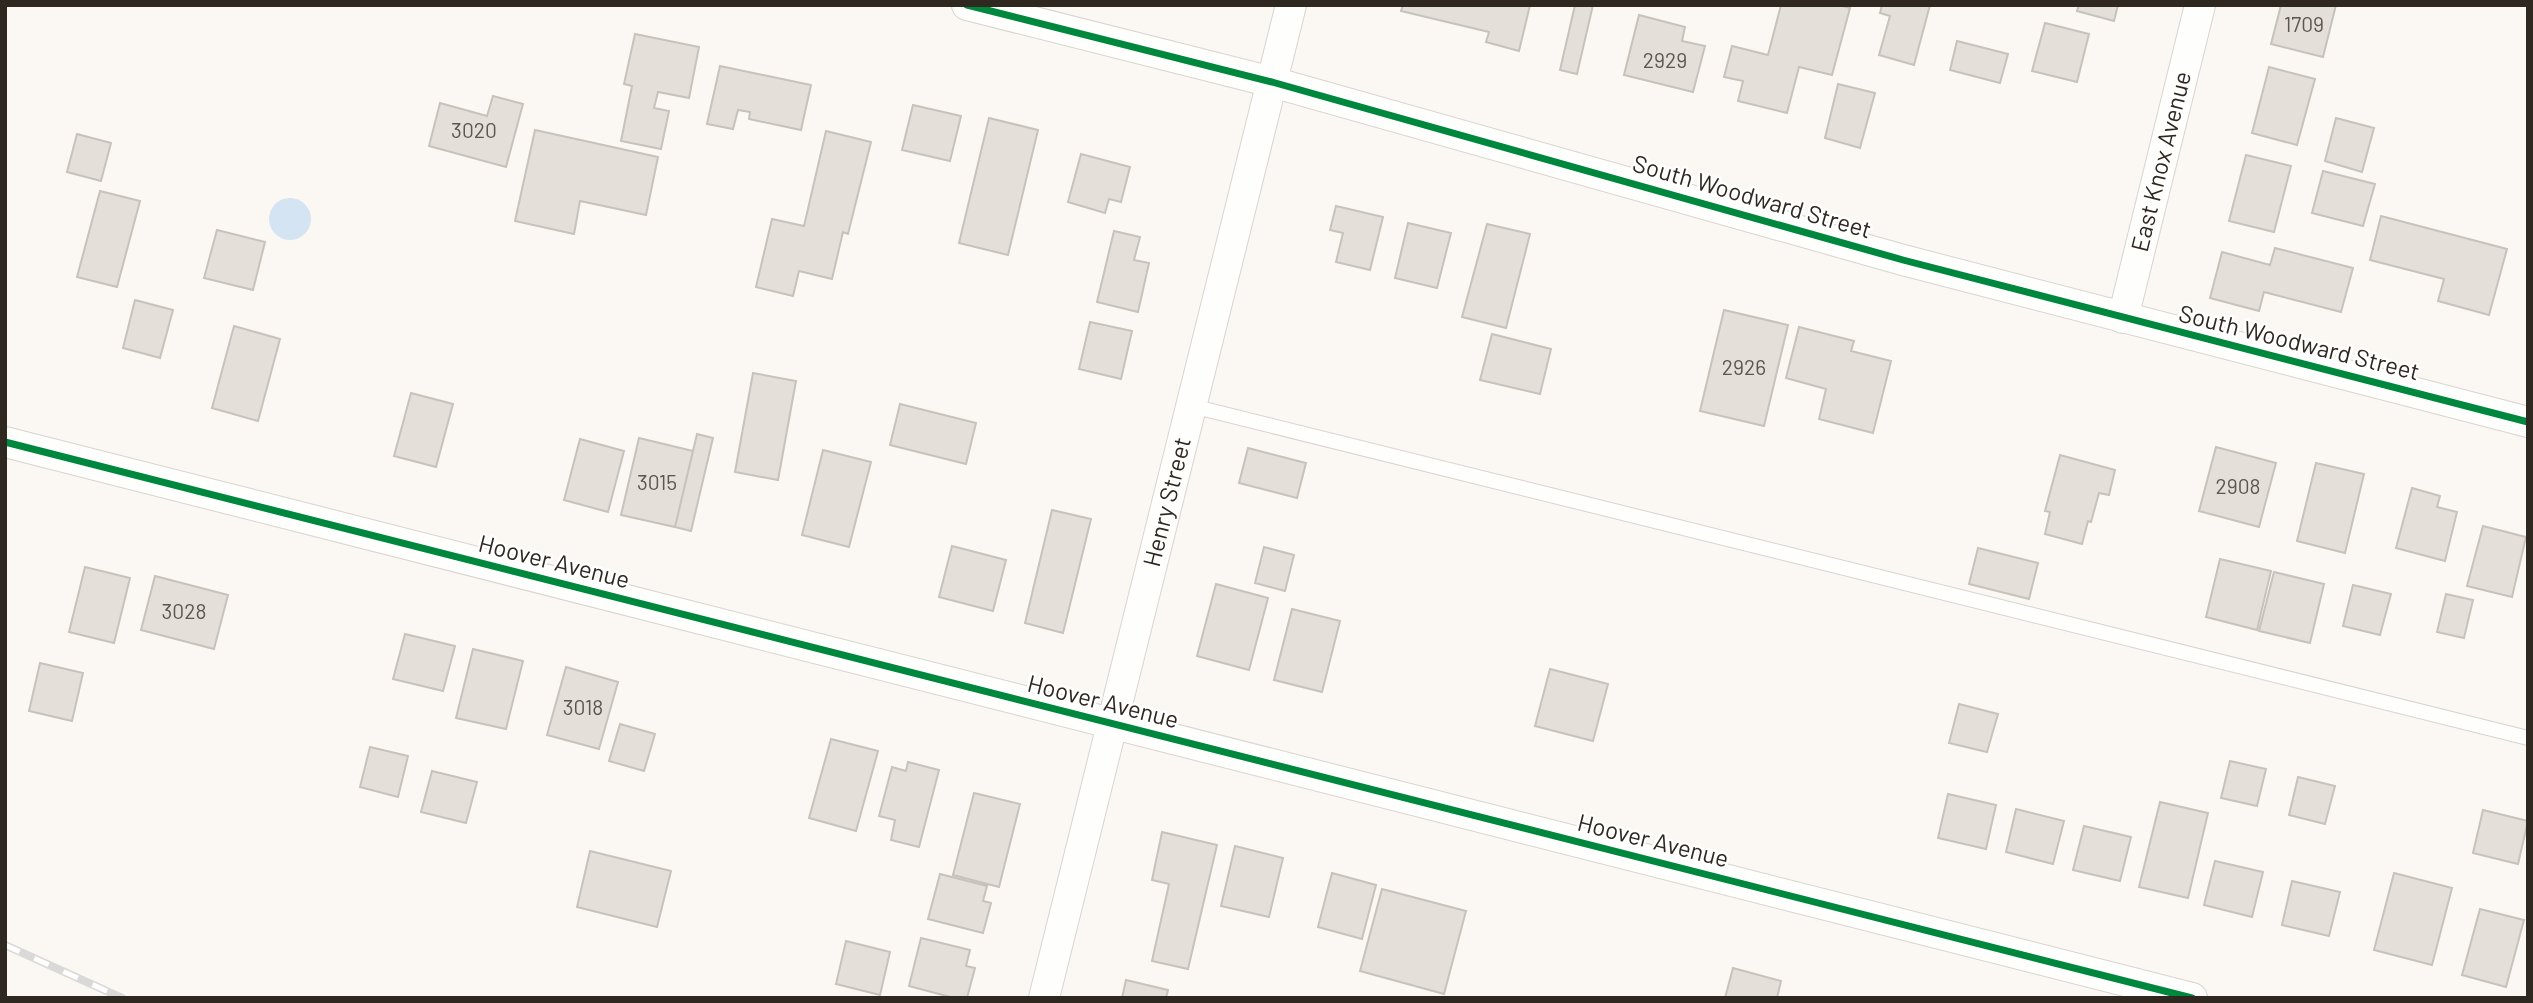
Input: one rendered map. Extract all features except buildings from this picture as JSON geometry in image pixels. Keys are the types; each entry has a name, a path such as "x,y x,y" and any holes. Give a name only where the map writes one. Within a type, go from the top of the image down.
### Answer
{"street":[{"name":"South Woodward Street","path":"967,5 1272,82 1890,256 2528,422"},
{"name":"Henry Street","path":"1045,998 1291,5"},
{"name":"East Knox Avenue","path":"2123,318 2200,5"},
{"name":"Hoover Avenue","path":"5,442 2192,998"}],"lane":[{"path":"1192,406 2528,738"}],"water":[{"path":"290,198 305,204 311,219 305,234 290,240 275,234 269,219 275,204"}],"railway":[{"path":"5,945 122,998"}],"cycle path":[{"path":"967,5 1272,82 1903,260 2528,422"},
{"path":"5,442 2192,998"}]}
